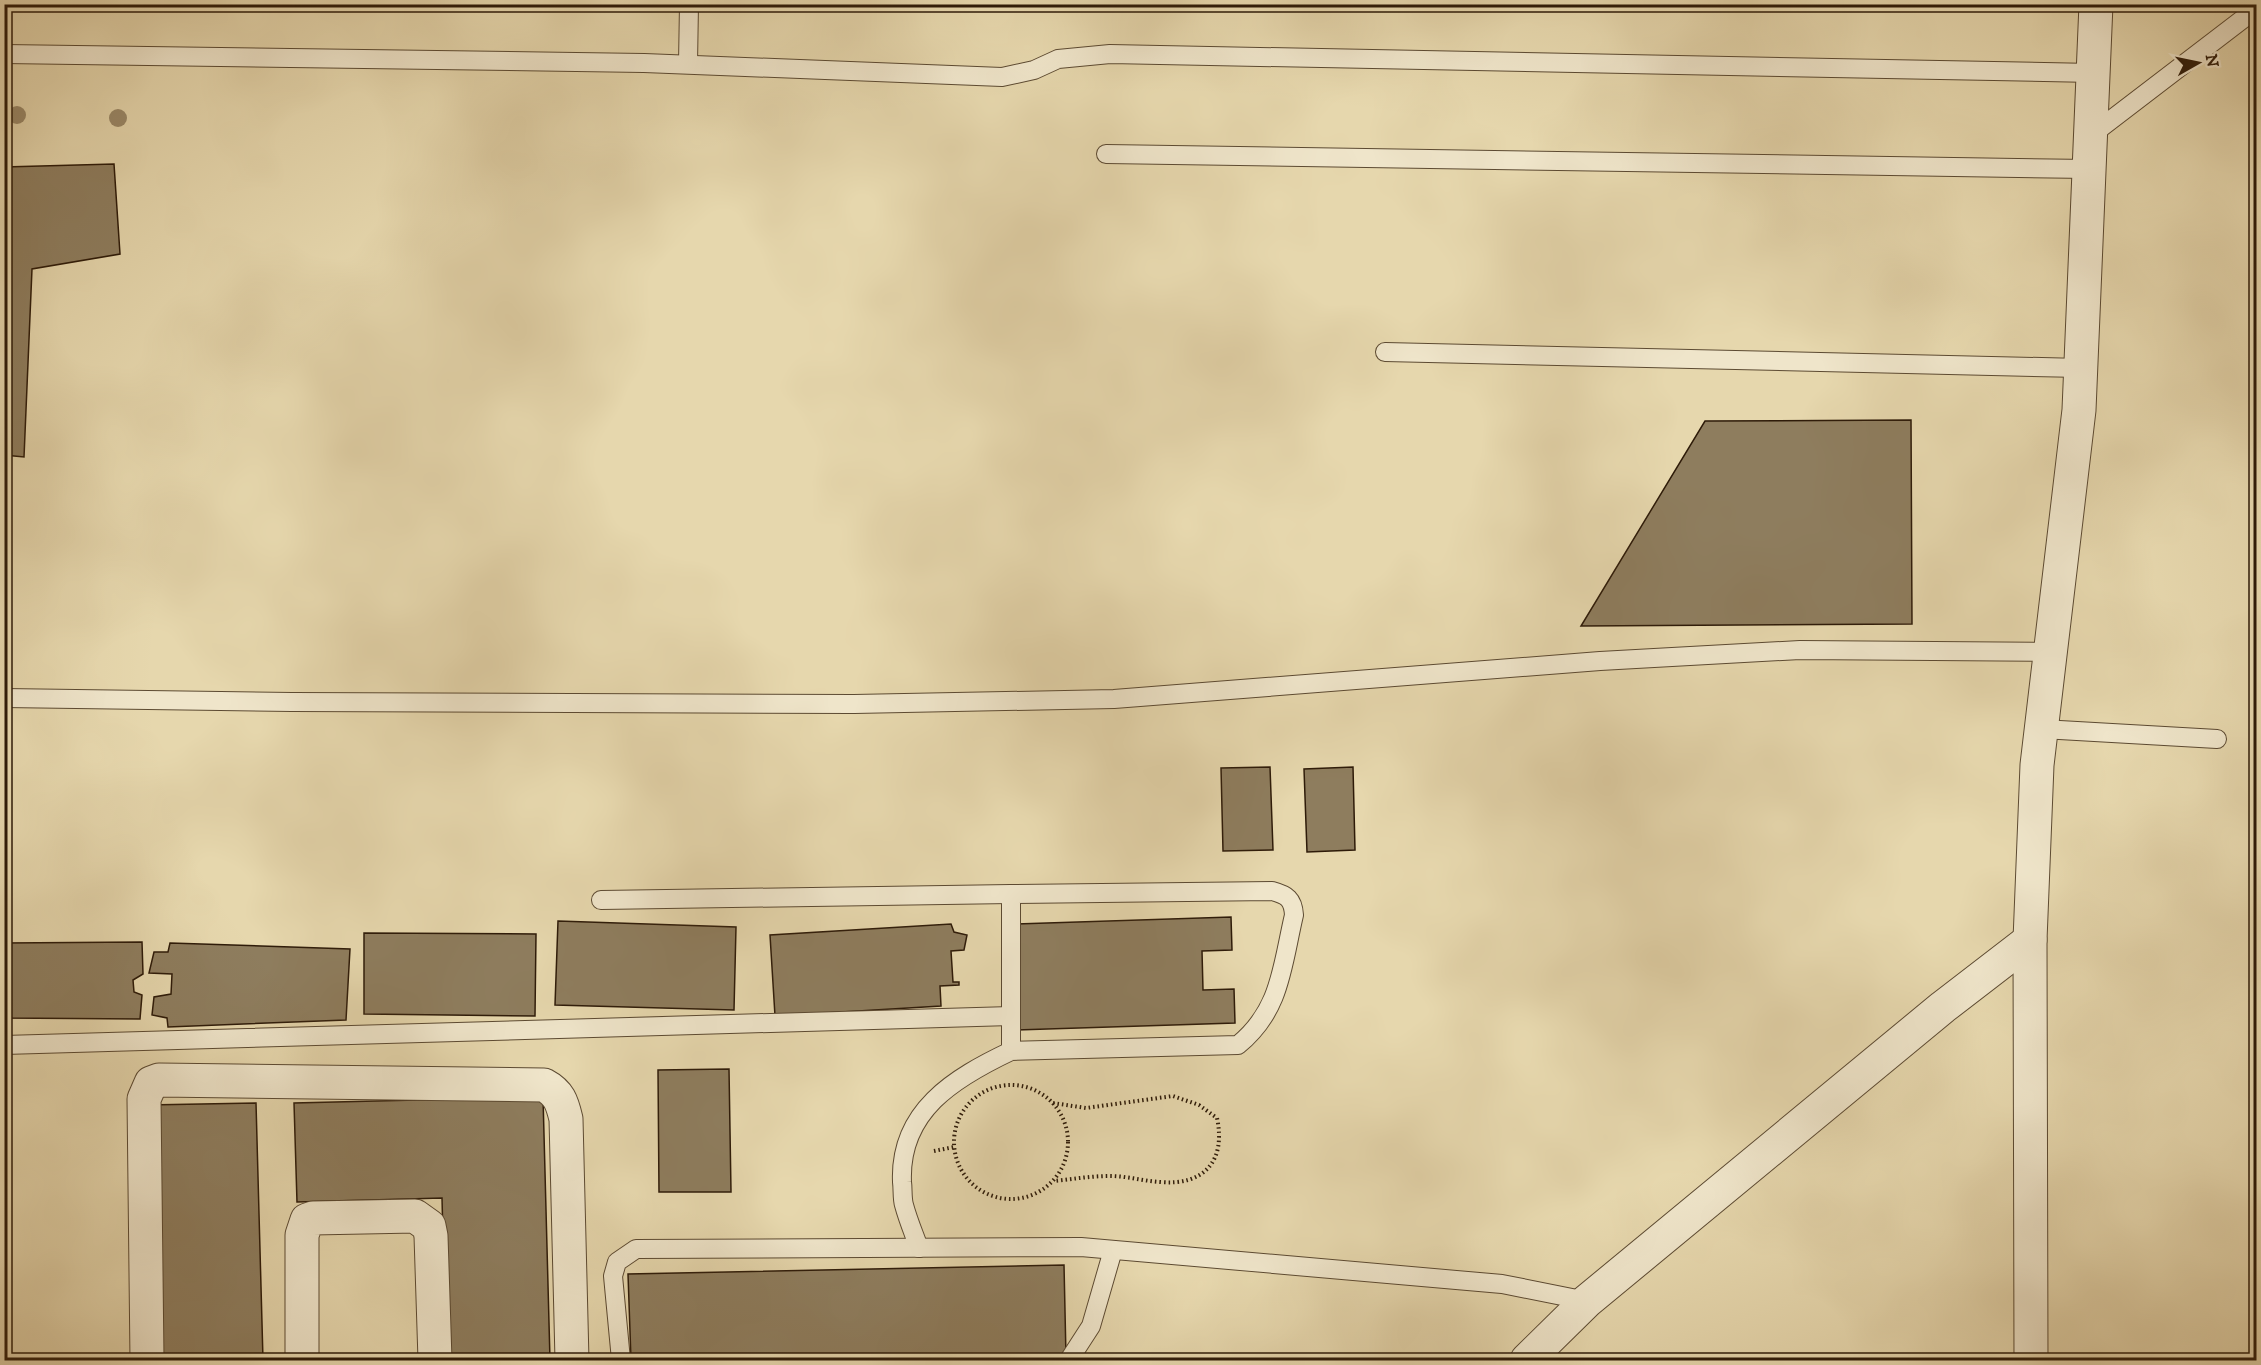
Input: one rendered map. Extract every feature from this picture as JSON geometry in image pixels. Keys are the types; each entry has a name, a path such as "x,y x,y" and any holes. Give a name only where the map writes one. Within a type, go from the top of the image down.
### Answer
{"street":[{"path":"2031,1360 2030,940 2037,765 2078,422 2096,4"},
{"path":"1527,1360 1587,1301 1934,1014 2030,940"},
{"path":"147,1360 144,1099 151,1083 159,1080 544,1085 555,1090 562,1103 566,1119 572,1360"},
{"path":"302,1360 302,1235 307,1220 415,1216 429,1226 431,1236 435,1360"}],"lane":[{"path":"688,64 689,4"},
{"path":"2090,136 2256,9"},
{"path":"4,54 688,64 1002,77 1034,70 1058,59 1110,54 2093,73"},
{"path":"1106,154 2089,169"},
{"path":"1385,352 2081,368"},
{"path":"4,698 292,702 854,704 1102,699 1600,661 1800,650 2051,652"},
{"path":"2042,729 2217,739"},
{"path":"601,900 1272,891 1286,895 1294,903 1294,915 1273,1003 1256,1030 1238,1044 1011,1051 987,1062 941,1092 912,1125 901,1164 903,1203 920,1248"},
{"path":"1011,894 1011,1051"},
{"path":"4,1046 1011,1016"},
{"path":"621,1360 614,1276 617,1262 636,1249 1081,1247 1502,1284 1587,1301"},
{"path":"1069,1360 1091,1326 1113,1250"}],"path":[{"path":"1010,1083 1029,1086 1053,1103 1067,1126 1069,1146 1065,1165 1054,1181 1039,1193 1021,1199 984,1193 969,1181 958,1165 954,1147 955,1127 963,1110 975,1096 992,1087 1010,1083"},
{"path":"1053,1103 1086,1108 1173,1096 1199,1105 1216,1118 1221,1138 1217,1158 1198,1176 1181,1181 1160,1182 1110,1176 1054,1181"}],"building":[{"path":"114,164 120,254 32,269 24,457 4,455 4,167"},
{"path":"1911,420 1912,624 1581,626 1705,421"},
{"path":"1270,767 1273,850 1223,851 1221,768"},
{"path":"1353,767 1355,850 1307,852 1304,769"},
{"path":"1231,917 1232,950 1202,951 1203,990 1234,989 1235,1023 1016,1030 1013,924"},
{"path":"558,921 736,927 734,1010 555,1005"},
{"path":"951,924 954,932 967,935 964,950 951,951 953,982 959,982 959,985 940,986 941,1006 775,1016 770,935"},
{"path":"364,933 536,934 535,1016 364,1014"},
{"path":"142,942 143,974 133,980 134,992 142,995 140,1019 4,1018 4,943"},
{"path":"170,943 350,949 346,1020 168,1027 167,1018 152,1015 154,997 171,994 172,974 149,973 154,952 168,952"},
{"path":"729,1069 731,1192 659,1192 658,1070"},
{"path":"543,1097 550,1360 446,1360 442,1198 297,1202 294,1103"},
{"path":"256,1103 263,1360 153,1360 147,1105"},
{"path":"1064,1265 1066,1357 631,1360 628,1274"}]}
